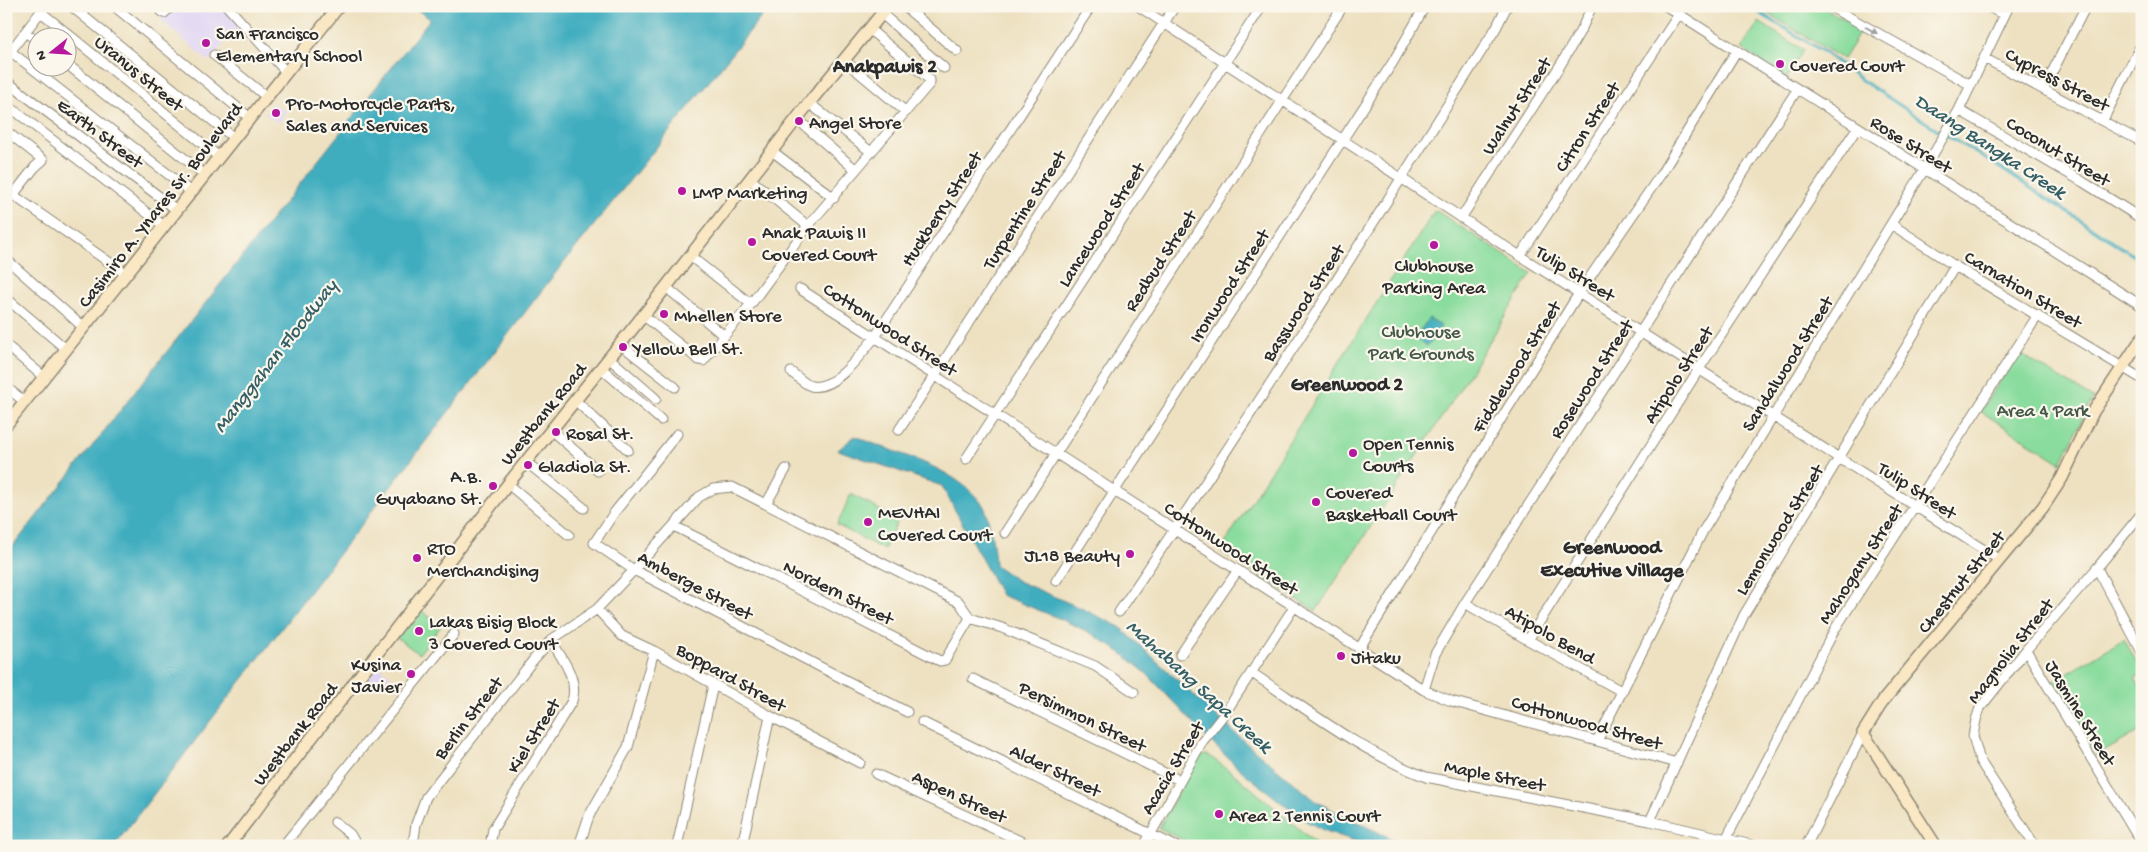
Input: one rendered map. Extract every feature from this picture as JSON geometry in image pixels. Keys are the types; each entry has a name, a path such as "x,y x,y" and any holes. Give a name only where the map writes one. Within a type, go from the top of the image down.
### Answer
{"street":[{"path":"71,6 234,138"},
{"path":"114,6 250,118"},
{"path":"155,6 164,13 172,6"},
{"path":"226,6 286,72"},
{"name":"Casimiro A. Ynares Sr. Boulevard","path":"6,425 339,6"},
{"path":"904,6 957,52"},
{"name":"Huckberry Street","path":"791,372 809,386 822,386 852,366 875,337 1091,6"},
{"name":"Tulip Street","path":"1138,6 1520,256 1840,458 1915,508 2000,560"},
{"name":"Turpentine Street","path":"899,430 1176,6"},
{"name":"Lancewood Street","path":"966,459 1262,6"},
{"name":"Redbud Street","path":"1005,533 1054,453 1343,6"},
{"name":"Ironwood Street","path":"1056,581 1393,62 1425,6"},
{"name":"Basswood Street","path":"1119,612 1175,530 1401,179 1496,28 1507,6"},
{"name":"Walnut Street","path":"1461,218 1561,64 1582,28 1592,6"},
{"name":"Rose Street","path":"1666,6 1736,52 2142,306"},
{"path":"1829,6 1971,85"},
{"path":"1986,6 2006,10"},
{"path":"2044,88 2086,6"},
{"path":"43,9 8,54 191,192"},
{"name":"Uranus Street","path":"43,9 219,157"},
{"path":"885,10 944,68"},
{"name":"Westbank Road","path":"228,846 508,484 666,287 809,103 885,10"},
{"name":"Sandalwood Street","path":"1597,741 1702,531 1948,129 1959,110 2006,10"},
{"name":"Citron Street","path":"1520,256 1679,14"},
{"path":"643,315 699,360 703,361 751,304 808,226 834,198 930,83 930,80 869,29"},
{"path":"2103,120 2142,43"},
{"name":"Fiddlewood Street","path":"1359,649 1578,293 1661,174 1736,52"},
{"path":"214,55 267,97"},
{"name":"Cypress Street","path":"1984,58 2044,88 2142,142"},
{"path":"844,60 906,112"},
{"path":"78,73 205,175"},
{"name":"Earth Street","path":"6,81 177,210"},
{"name":"Rosewood Street","path":"1424,690 1435,654 1465,603 1797,90"},
{"path":"809,103 871,152"},
{"path":"6,104 164,226"},
{"name":"Coconut Street","path":"1959,110 2083,182 2142,219"},
{"path":"797,119 856,170"},
{"name":"Atipolo Street","path":"1528,640 1699,369 1857,128"},
{"path":"6,131 43,160 10,193 126,274"},
{"path":"772,151 834,198"},
{"path":"750,179 808,226"},
{"name":"Carnation Street","path":"1891,224 1955,266 2142,379"},
{"path":"690,256 751,304"},
{"path":"6,260 84,328"},
{"name":"Lemonwood Street","path":"1650,822 1744,615 1955,266"},
{"path":"666,287 723,335"},
{"name":"Cottonwood Street","path":"800,289 1424,690 1451,701 1677,763"},
{"path":"6,298 66,349"},
{"name":"Mahogany Street","path":"1726,838 1835,629 2038,315"},
{"name":"Chestnut Street","path":"1806,846 1863,733 1883,701 2043,507 2062,478 2094,412 2122,366 2142,338"},
{"path":"620,344 675,388"},
{"path":"6,345 44,377"},
{"path":"609,358 656,399"},
{"path":"601,368 661,420"},
{"path":"6,387 25,402"},
{"path":"575,400 628,450"},
{"path":"551,430 598,471"},
{"name":"Amberge Street","path":"676,434 614,513 594,542 634,570 907,712"},
{"path":"526,462 584,508"},
{"path":"766,504 786,469"},
{"path":"508,484 569,535"},
{"name":"Berlin Street","path":"413,846 416,824 426,797 534,659 551,640 597,608 634,570 699,497 713,489 732,487 766,504 959,602 970,618"},
{"name":"Magnolia Street","path":"2035,846 1980,761 1973,736 1980,708 2026,650 2142,513"},
{"name":"Nordern Street","path":"674,526 940,660 945,660 970,618"},
{"path":"2097,568 2142,652"},
{"path":"1180,655 1238,570"},
{"name":"Atipolo Bend","path":"1465,603 1621,691"},
{"name":"Acacia Street","path":"1144,846 1179,780 1202,742 1225,713 1294,607"},
{"name":"Boppard Street","path":"597,608 618,633 860,763"},
{"path":"970,618 1018,634 1095,666 1134,692"},
{"path":"282,846 454,634"},
{"name":"Kiel Street","path":"490,846 493,829 572,701 575,691 574,681 551,640"},
{"name":"Jasmine Street","path":"2026,650 2142,843"},
{"path":"579,846 589,816 628,747 654,651"},
{"name":"Maple Street","path":"1252,673 1370,751 1426,778 1650,822 1756,846"},
{"name":"Persimmon Street","path":"973,679 1179,780"},
{"path":"677,846 713,684"},
{"path":"742,846 770,716"},
{"name":"Alder Street","path":"922,722 1175,846"},
{"path":"1863,733 1936,846"},
{"name":"Aspen Street","path":"876,774 1031,846"},
{"path":"335,822 350,834 357,846"}],"shaded area":[{"name":"San Francisco Elementary School","path":"174,6 224,6 241,26 208,61 160,19"},
{"name":"Pro-Motorcycle Parts, Sales and Services","path":"272,103 286,111 279,123 265,114"},
{"path":"378,666 390,675 381,688 369,679"}],"green space":[{"path":"1755,6 1821,6 1862,29 1843,59"},
{"name":"Covered Court","path":"1759,22 1803,50 1787,78 1741,48"},
{"name":"Clubhouse Park Grounds","path":"1435,210 1532,273 1465,381 1316,611 1220,551"},
{"name":"Area 4 Park","path":"2019,353 2093,398 2061,463 1980,411"},
{"name":"MEVHAI Covered Court","path":"851,494 898,520 884,550 837,525"},
{"name":"Lakas Bisig Block 3 Covered Court","path":"418,608 441,626 419,654 396,637"},
{"path":"2124,639 2142,672 2142,674 2135,678 2142,690 2142,730 2096,756 2051,683"},
{"path":"1208,755 1238,777 1317,844 1323,846 1195,846 1159,828 1198,756"}],"water":[{"name":"Manggahan Floodway","path":"412,6 770,6 550,280 114,846 6,846 6,555 430,19"},
{"path":"1429,318 1441,326 1427,346 1415,338"},
{"path":"855,436 924,463 956,480 983,505 991,534 995,565 1018,581 1120,627 1247,744 1316,801 1407,846 1369,846 1323,830 1302,819 1242,771 1213,744 1146,673 1120,652 1092,634 1063,620 1001,595 942,486 838,450"}],"waterway":[{"name":"Daang Bangka Creek","path":"1748,6 1824,52 1860,79 2142,261"}],"place":[{"name":"San Francisco Elementary School","path":"206,43"},
{"name":"Covered Court","path":"1780,64"},
{"name":"Pro-Motorcycle Parts, Sales and Services","path":"276,113"},
{"name":"Angel Store","path":"799,121"},
{"name":"LMP Marketing","path":"682,191"},
{"name":"Anak Pawis II Covered Court","path":"752,242"},
{"name":"Clubhouse Parking Area","path":"1434,245"},
{"name":"Mhellen Store","path":"664,314"},
{"name":"Yellow Bell St.","path":"623,347"},
{"name":"Rosal St.","path":"556,432"},
{"name":"Open Tennis Courts","path":"1353,453"},
{"name":"Gladiola St.","path":"528,465"},
{"name":"A.B. Guyabano St.","path":"493,486"},
{"name":"Covered Basketball Court","path":"1316,502"},
{"name":"MEVHAI Covered Court","path":"868,522"},
{"name":"JL18 Beauty","path":"1130,554"},
{"name":"RTO Merchandising","path":"417,558"},
{"name":"Lakas Bisig Block 3 Covered Court","path":"419,631"},
{"name":"Jitaku","path":"1341,656"},
{"name":"Kusina Javier","path":"411,674"},
{"name":"Area 2 Tennis Court","path":"1219,814"}],"district":[{"name":"Anakpawis 2","path":"885,65"},
{"name":"Greenwood 2","path":"1347,383"},
{"name":"Greenwood Executive Village","path":"1612,558"}],"water label":[{"name":"Mahabang Sapa Creek","path":"1200,685"}]}
